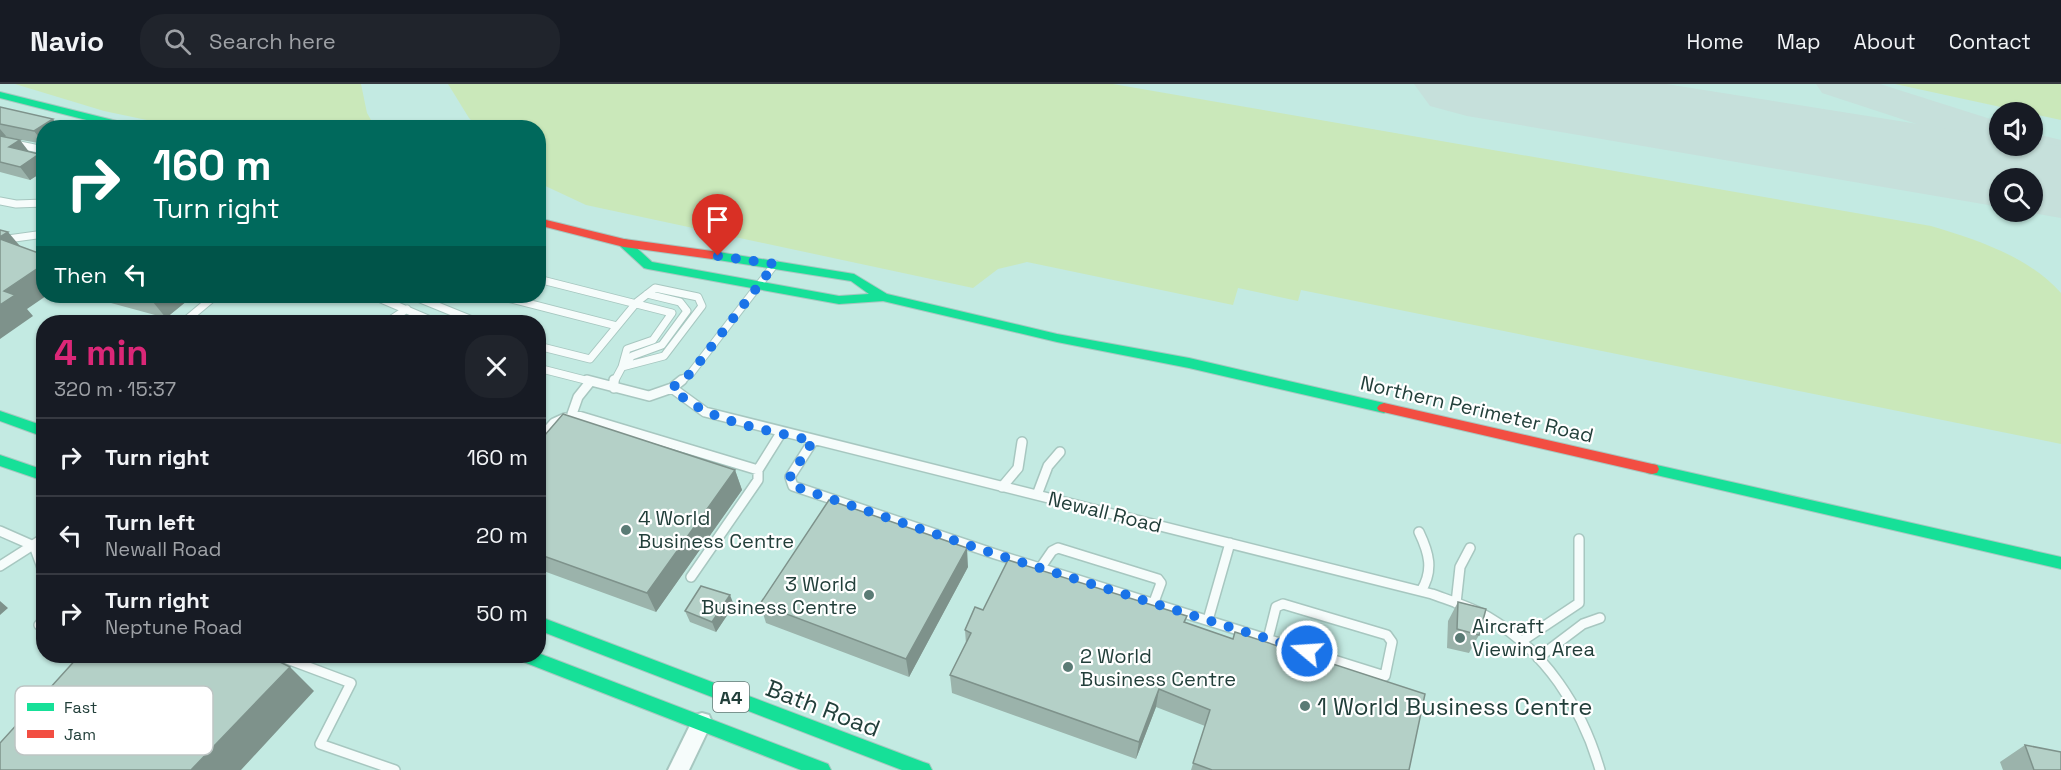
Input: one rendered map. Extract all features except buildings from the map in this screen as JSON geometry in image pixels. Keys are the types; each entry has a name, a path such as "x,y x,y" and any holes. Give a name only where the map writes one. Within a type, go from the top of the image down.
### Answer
{"main road":[{"path":"0,95 101,120"},
{"name":"Northern Perimeter Road","path":"546,223 624,243 775,264 854,278 883,297"},
{"name":"Northern Perimeter Road","path":"624,243 648,265 839,300 883,297 1057,338 1189,363 2061,563"},
{"path":"0,416 36,429"},
{"path":"0,460 36,473"},
{"name":"Bath Road","path":"546,627 922,770"},
{"name":"A4","path":"546,663 822,770"}],"street":[{"path":"678,770 702,722"}],"lane":[{"path":"0,146 5,142 36,148"},
{"path":"0,201 16,204 36,203"},
{"path":"0,240 36,235"},
{"path":"546,370 649,396 672,388 691,373 775,264"},
{"path":"546,281 669,311 672,316 653,340 627,349 622,367"},
{"path":"546,348 590,359 637,302 655,288 698,297 702,306 664,356 622,367"},
{"path":"614,388 614,378 632,356 662,345 687,311 680,302 646,294"},
{"path":"192,315 207,303"},
{"path":"392,303 420,315"},
{"path":"430,303 460,315"},
{"path":"527,303 617,326"},
{"path":"398,315 407,309"},
{"path":"572,414 578,397 590,382"},
{"name":"Newall Road","path":"672,388 685,400 705,412 781,433 1421,591 1456,603 1487,616 1522,641 1538,658 1561,686 1586,725 1600,770"},
{"path":"546,432 554,423 572,414 758,470"},
{"path":"691,578 758,480 758,470 781,433"},
{"path":"813,441 790,477 793,486 1041,567 1154,602 1208,620 1268,639 1385,676 1392,642 1387,635 1282,604 1276,607 1268,639"},
{"path":"1002,487 1016,476 1023,456 1022,442"},
{"path":"1037,495 1046,468 1052,458 1060,452"},
{"path":"0,531 34,546 36,551"},
{"path":"1419,532 1429,553 1429,578 1421,591"},
{"path":"1522,641 1579,603 1579,539"},
{"path":"1208,620 1230,543"},
{"path":"0,566 34,546"},
{"path":"1041,567 1052,550 1058,548 1158,579 1161,583 1154,602"},
{"path":"1456,603 1458,572 1464,554 1470,548"},
{"path":"1538,658 1583,624 1600,618"},
{"path":"298,663 351,682 320,744 395,770"}],"green space":[{"path":"15,84 361,84 367,113 371,120 147,120 104,111"},
{"path":"448,84 1113,84 1931,226 1966,237 2017,259 2048,280 2061,293 2061,444 1301,290 1298,301 1238,288 1233,305 1027,262 998,269 973,288 586,205 546,186 546,120 471,120"},
{"path":"1895,84 2061,84 2061,120 2043,116 2043,102 1989,102 1989,104"}],"taxiway":[{"path":"1837,84 1989,133"},
{"path":"2043,149 2061,154"}],"runway":[{"path":"1467,84 2061,182"}],"traffic: fast":[{"path":"0,95 101,120"},
{"path":"624,243 648,265 839,300 883,297 1057,338 1189,363 1384,408"},
{"path":"712,255 854,278 883,297"},
{"path":"0,416 36,429"},
{"path":"0,460 36,473"},
{"path":"1652,469 2061,563"},
{"path":"546,626 923,770"},
{"path":"545,663 822,770"}],"traffic: jam":[{"path":"546,223 624,243 712,255"},
{"path":"1384,408 1652,469"}],"place":[{"name":"4 World Business Centre","path":"626,530"},
{"name":"3 World Business Centre","path":"869,595"},
{"name":"Aircraft Viewing Area","path":"1460,638"},
{"name":"2 World Business Centre","path":"1068,667"},
{"name":"1 World Business Centre","path":"1305,706"}],"route":[{"path":"718,256 775,264 691,373 672,388 685,400 705,412 813,441 790,477 793,486 995,554 1307,651"}]}
